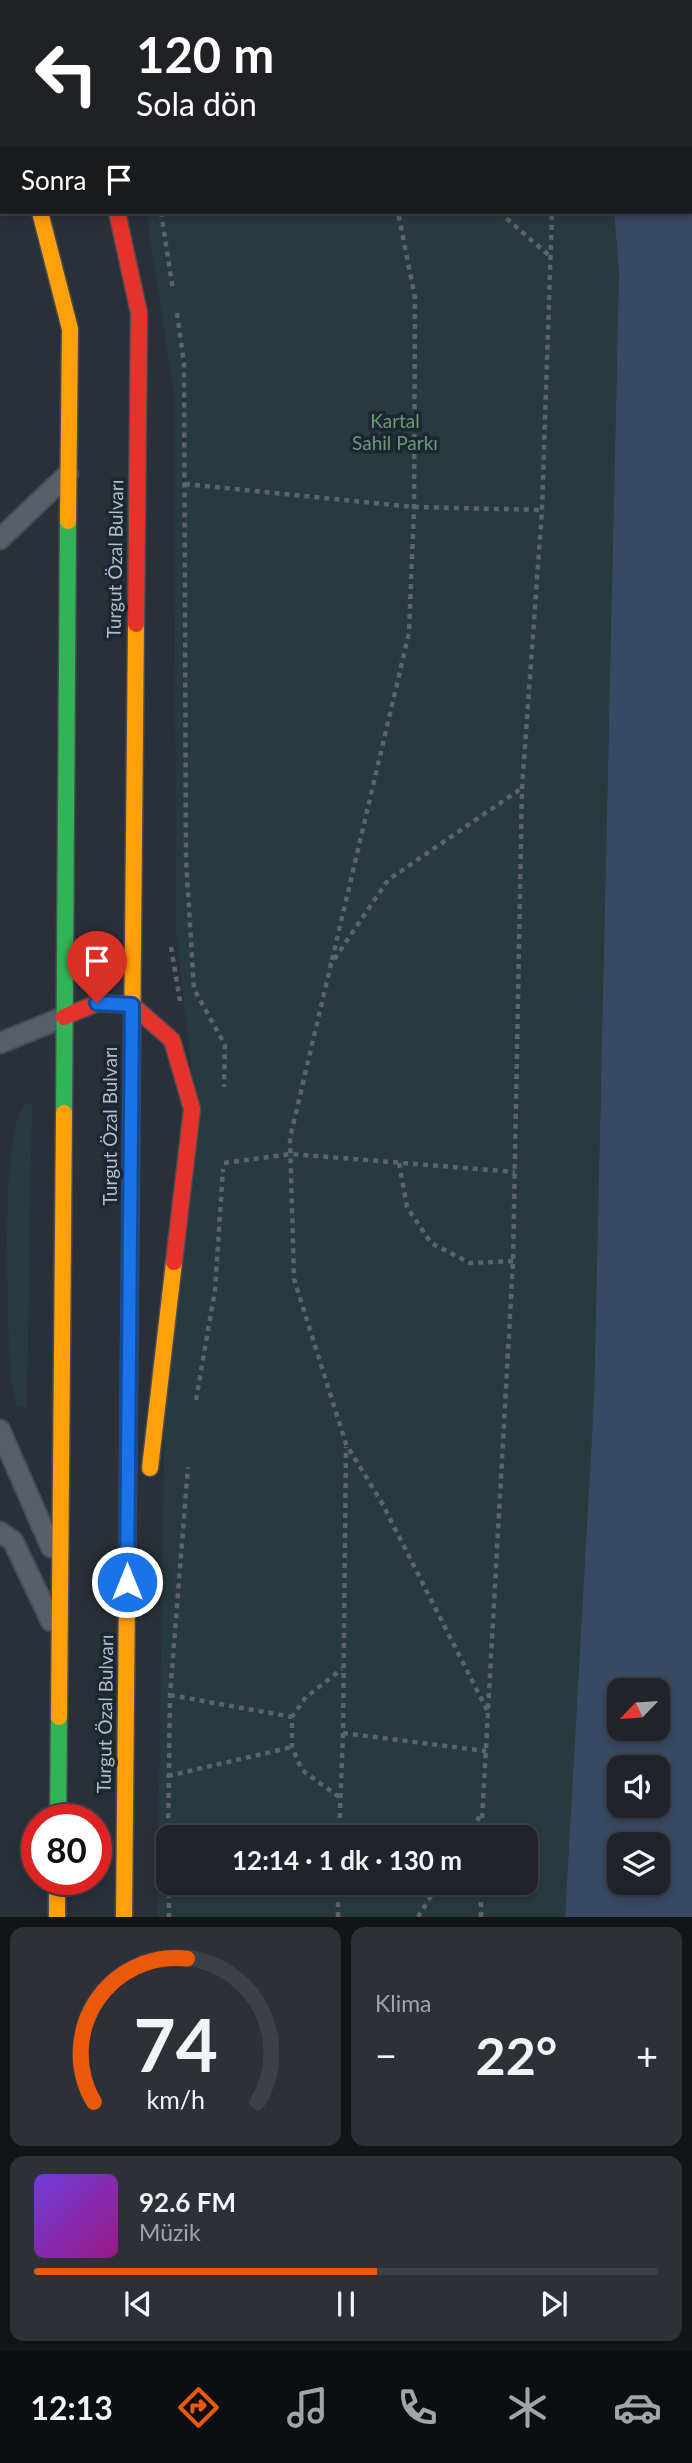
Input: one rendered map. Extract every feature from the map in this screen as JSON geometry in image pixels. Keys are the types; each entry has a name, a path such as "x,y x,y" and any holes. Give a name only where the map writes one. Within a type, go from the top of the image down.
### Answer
{"highway":[{"path":"41,214 70,329 58,1804"},
{"name":"Turgut Özal Bulvarı","path":"117,214 139,313 124,1917"},
{"path":"64,1017 97,1003 132,1005 172,1040 192,1108 148,1484"},
{"path":"127,1665 143,1525"},
{"path":"57,1895 57,1917"}],"lane":[{"path":"0,539 69,474"},
{"path":"0,1043 64,1017"},
{"path":"0,1430 60,1566"},
{"path":"0,1532 13,1541 59,1640"}],"path":[{"path":"161,214 174,294"},
{"path":"398,214 415,298 414,507 409,633 290,1138 294,1279 346,1444 382,1503 488,1711"},
{"path":"501,214 551,257"},
{"path":"482,1825 513,1261 522,788 542,510 552,214"},
{"path":"176,308 184,363 186,860 193,977 194,989 225,1045 224,1098"},
{"path":"185,484 414,507 542,510"},
{"path":"331,964 388,880 522,788"},
{"path":"196,1404 215,1290 224,1150"},
{"path":"224,1163 291,1154 515,1172"},
{"path":"399,1164 407,1207 431,1243 470,1263 513,1261"},
{"path":"339,1825 346,1444"},
{"path":"168,1825 170,1695 189,1455"},
{"path":"340,1798 302,1770 292,1747 292,1717 306,1697 342,1670"},
{"path":"170,1695 292,1717"},
{"path":"343,1733 486,1751"},
{"path":"168,1776 292,1747"},
{"path":"475,1825 482,1814"},
{"path":"169,1895 169,1917"},
{"path":"338,1895 338,1917"},
{"path":"418,1917 432,1895"},
{"path":"481,1895 481,1917"}],"green space":[{"name":"Kartal Sahil Parkı","path":"146,214 614,214 619,271 594,1400 565,1917 157,1917 157,1895 538,1895 538,1825 158,1825 167,1257 193,1085 176,928 174,394"},
{"path":"32,1103 27,1407 17,1406 11,1380 7,1221 12,1148 17,1121 25,1104"}],"water":[{"path":"614,214 692,214 692,1917 565,1917 594,1400 619,271"}],"traffic: fast":[{"path":"64,1113 68,521"},
{"path":"128,1478 132,1047"},
{"path":"58,1804 59,1717"}],"traffic: slow":[{"path":"41,214 70,329 68,521"},
{"path":"132,1047 136,624"},
{"path":"59,1717 64,1113"},
{"path":"150,1468 174,1262"},
{"path":"124,1917 128,1478"},
{"path":"57,1895 57,1917"}],"traffic: jam":[{"path":"117,214 139,313 136,624"},
{"path":"64,1017 97,1003 132,1005 172,1040 192,1109 174,1262"}],"route":[{"path":"97,1003 132,1005 127,1582"}]}
